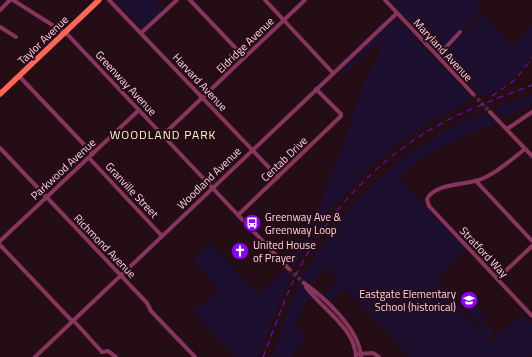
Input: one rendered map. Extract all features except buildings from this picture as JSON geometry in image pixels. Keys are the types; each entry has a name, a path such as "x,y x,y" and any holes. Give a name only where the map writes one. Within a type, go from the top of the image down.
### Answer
{"main road":[{"name":"Taylor Avenue","path":"0,94 99,0"}],"street":[{"path":"0,10 12,0"},
{"name":"Greenway Avenue","path":"12,0 65,32 289,269"},
{"name":"Harvard Avenue","path":"109,0 278,177"},
{"path":"141,33 177,0"},
{"path":"190,0 244,57"},
{"path":"265,0 333,73"},
{"name":"Eldridge Avenue","path":"163,135 305,0"},
{"name":"Maryland Avenue","path":"385,0 473,94"},
{"name":"Woodland Avenue","path":"35,357 397,13"},
{"path":"0,27 16,37"},
{"path":"438,56 460,32"},
{"path":"19,76 93,154"},
{"name":"Centab Drive","path":"238,215 341,115 316,89"},
{"name":"Parkwood Avenue","path":"0,241 139,110"},
{"path":"490,112 532,156"},
{"path":"507,129 532,112"},
{"name":"Richmond Avenue","path":"0,148 121,275 147,303 151,311 195,357"},
{"path":"525,149 494,171 476,181 532,241"},
{"name":"Granville Street","path":"89,158 162,236"},
{"name":"Stratford Way","path":"476,181 449,186 432,192 427,198 429,206 532,316"},
{"path":"0,245 102,352"},
{"path":"497,279 532,246"},
{"path":"361,355 351,328 324,300 304,283 346,331 356,356 373,353 379,357"},
{"path":"102,352 110,351 116,357"},
{"path":"100,357 102,352"}],"shaded area":[{"path":"115,0 155,0 164,9 143,28"},
{"path":"390,0 475,0 483,7 441,50 438,51"},
{"path":"482,13 513,46 532,24 532,52 518,72 502,86 487,95 481,96 443,56 443,53"},
{"path":"394,19 397,19 471,97 469,102 437,119 398,143 363,174 333,208 319,227 294,267 290,264 294,249 308,223 321,205 364,84 382,47 377,43 343,75 340,71"},
{"path":"532,94 532,104 508,117 501,115 494,108"},
{"path":"484,112 495,124 432,152 398,177 467,250 437,277 441,281 437,285 490,342 515,318 519,322 525,316 532,324 532,356 529,354 526,357 410,357 345,288 330,303 322,296 338,280 326,267 311,285 306,279 302,288 311,297 296,321 296,326 306,336 306,339 291,357 272,357 300,283 322,245 340,220 360,197 403,158 428,141"},
{"path":"210,243 258,295 284,270 290,277 258,357 235,357 191,309 201,307 217,291 215,286 193,260"},
{"path":"475,304 485,315 481,319 494,333 488,338 480,330 482,328 466,311"}],"tunnel":[{"path":"473,94 490,112"},
{"path":"289,269 304,283"}],"railway":[{"path":"492,96 516,79 532,58"},
{"path":"263,357 285,300 300,267 313,244 328,222 363,182 382,164 425,133 469,110 532,85"}],"place":[{"name":"Greenway Ave & Greenway Loop","path":"252,223"},
{"name":"United House of Prayer","path":"240,251"},
{"name":"Eastgate Elementary School (historical)","path":"469,300"}],"district":[{"name":"WOODLAND PARK","path":"163,135"}]}
